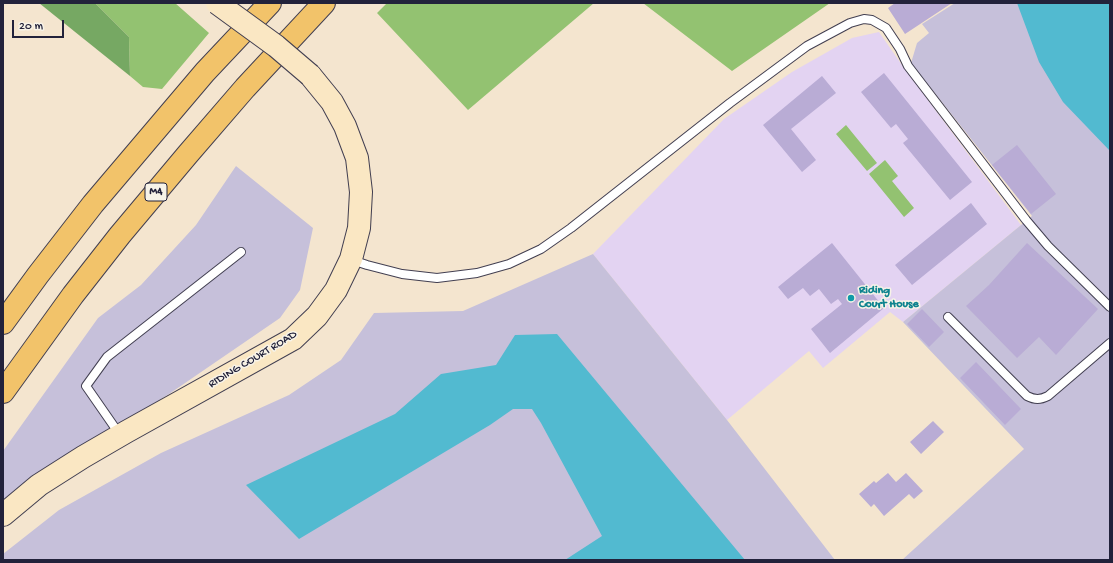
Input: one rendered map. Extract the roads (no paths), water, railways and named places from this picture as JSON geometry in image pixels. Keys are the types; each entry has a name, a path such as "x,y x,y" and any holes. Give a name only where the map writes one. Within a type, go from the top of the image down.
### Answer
{"highway":[{"path":"3,323 98,198 205,72 270,3"},
{"name":"M4","path":"3,392 73,295 120,235 245,88 324,3"}],"street":[{"name":"RIDING COURT ROAD","path":"3,515 39,486 83,457 293,339 317,316 336,290 351,259 359,228 361,192 356,158 345,126 332,102 310,75 276,46 217,3"}],"lane":[{"path":"351,259 367,265 402,274 437,278 477,273 509,264 541,249 571,228 730,103 808,46 850,22 864,19 872,20 886,28 900,49 908,66 1026,220 1048,246 1110,307"},
{"path":"120,435 86,386 107,357 241,252"},
{"path":"948,317 1027,396 1035,400 1043,399 1048,396 1110,343"}],"water":[{"path":"1017,3 1110,3 1110,151 1063,102 1039,62"},
{"path":"557,334 745,560 565,560 602,536 532,409 513,409 490,425 299,539 246,485 395,414 441,374 496,365 515,335"}],"place":[{"name":"Riding Court House","path":"851,298"}]}
